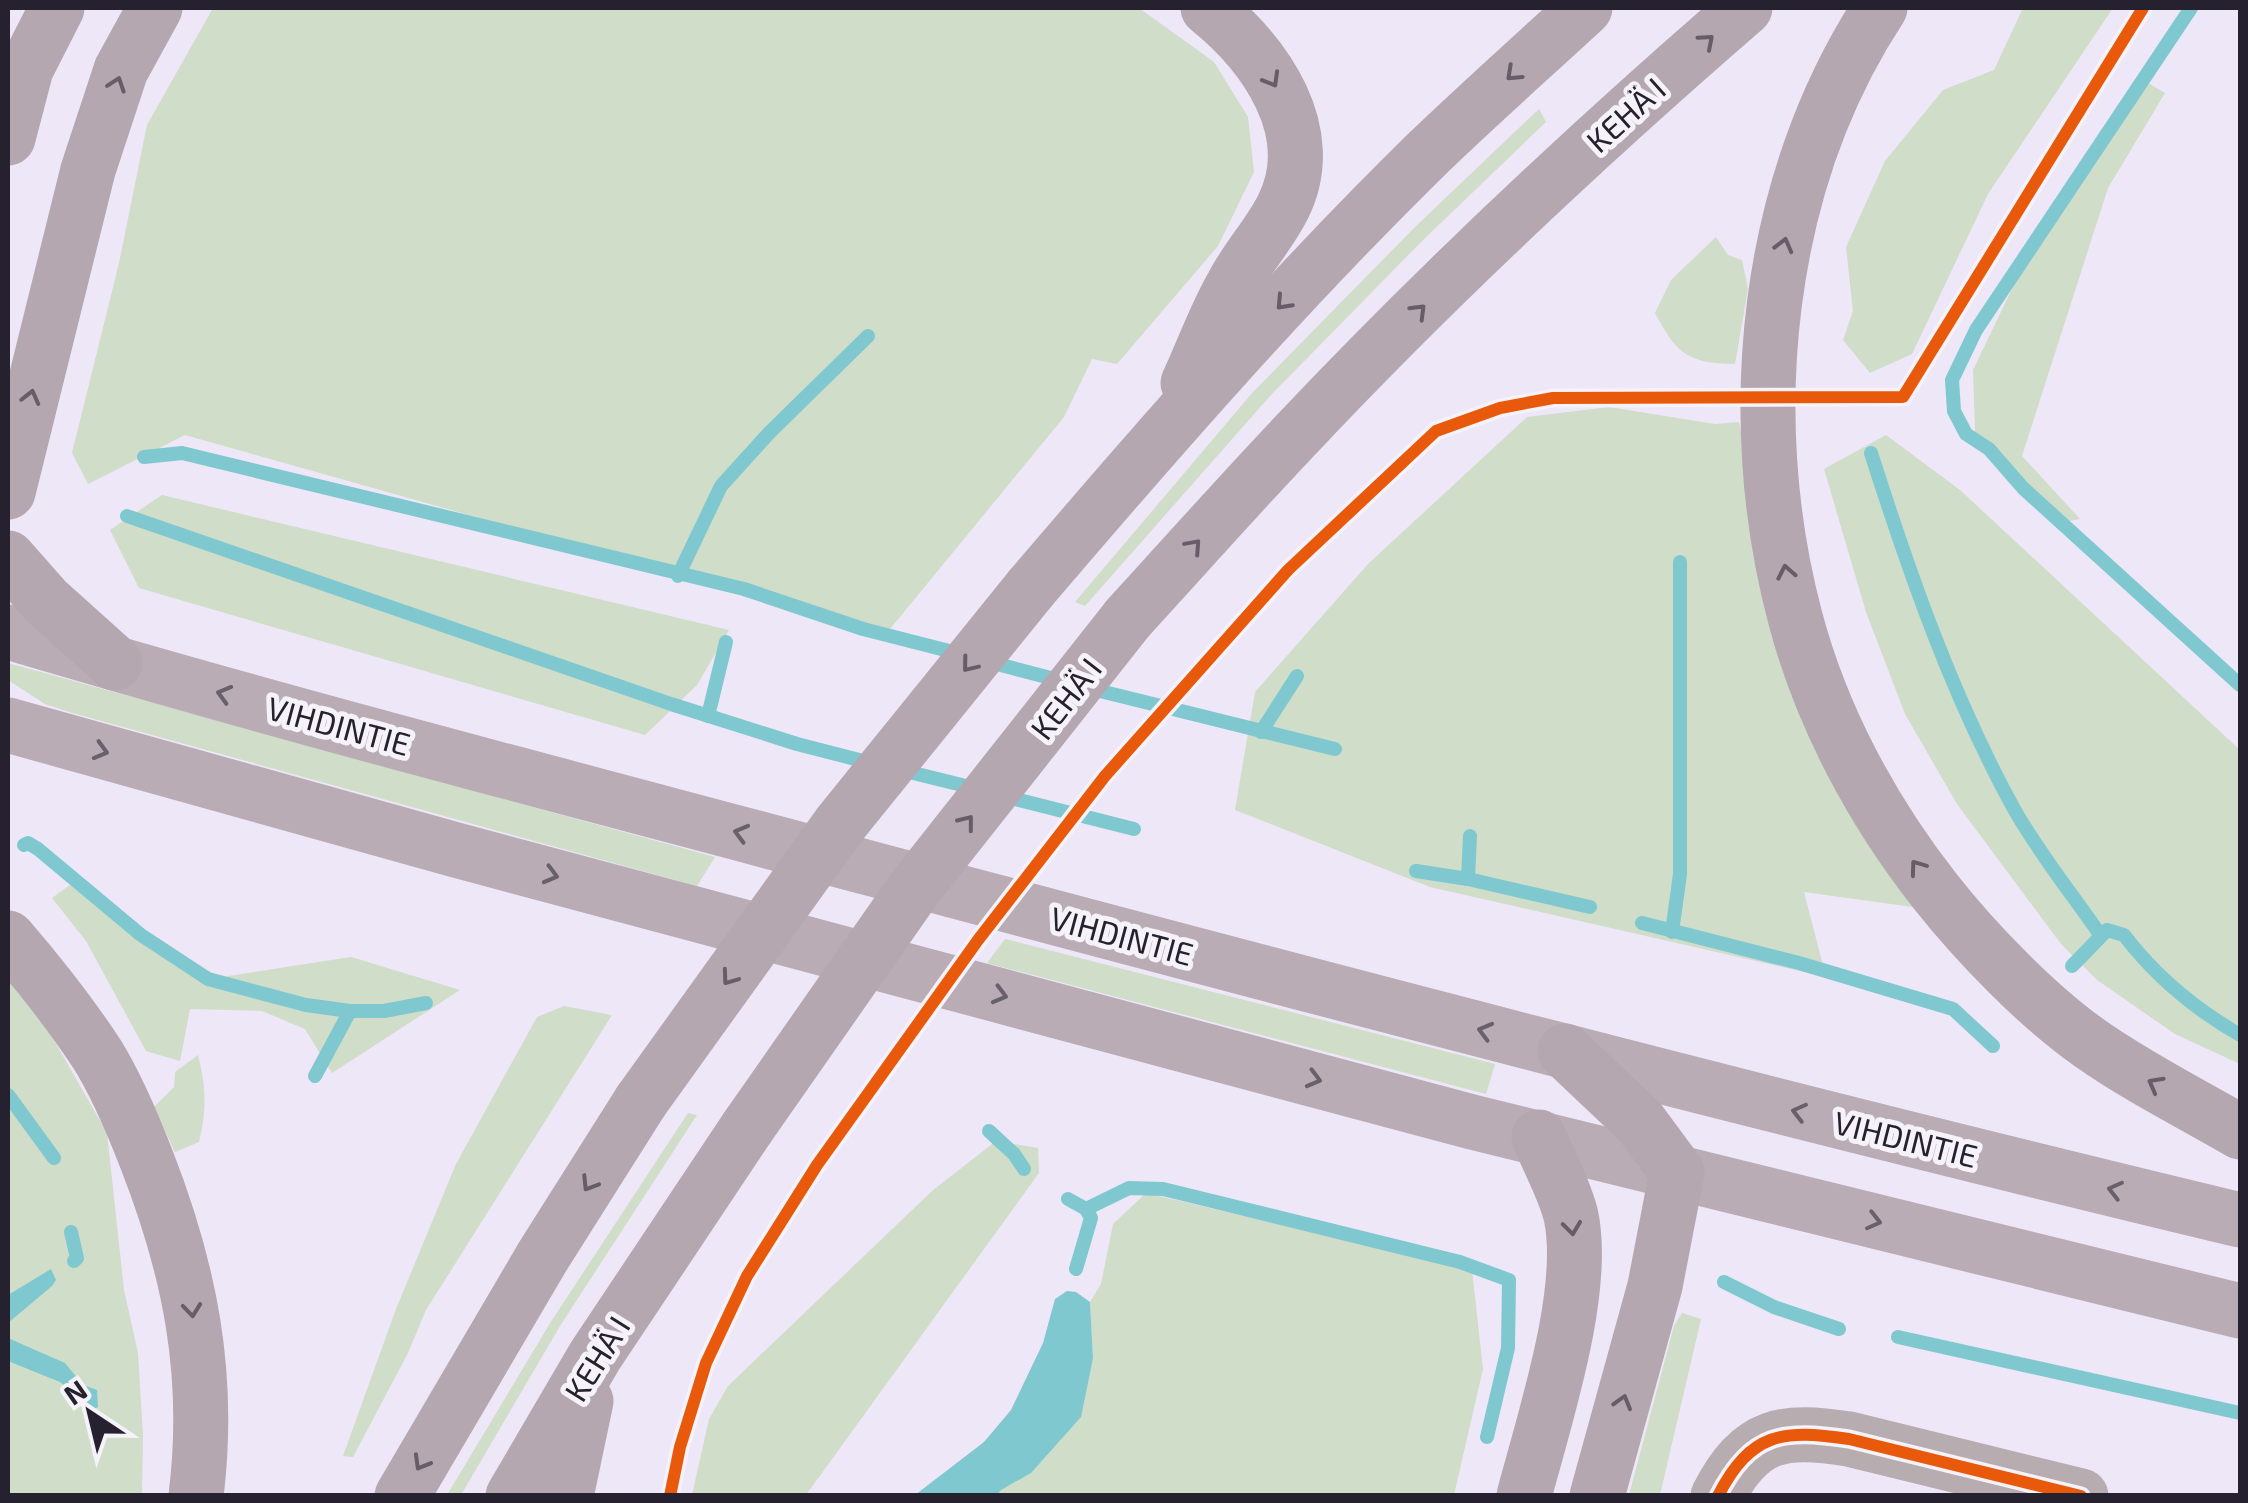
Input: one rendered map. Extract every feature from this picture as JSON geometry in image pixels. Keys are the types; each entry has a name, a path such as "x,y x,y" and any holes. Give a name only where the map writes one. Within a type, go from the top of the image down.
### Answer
{"highway":[{"path":"8,138 26,69 58,8"},
{"path":"8,492 88,170 121,70 155,8"},
{"path":"1168,428 1232,286 1284,206 1294,174 1294,136 1281,93 1238,33 1208,8"},
{"path":"402,1496 544,1256 641,1102 840,824 1030,588 1168,428 1305,279 1429,153 1585,8"},
{"name":"KEHÄ I","path":"513,1496 595,1356 746,1128 914,890 1128,618 1293,437 1490,240 1638,101 1746,8"},
{"path":"1880,8 1854,47 1810,152 1780,264 1770,342 1768,460 1781,549 1800,634 1848,752 1887,826 1948,906 2053,1013 2089,1042 2240,1132"},
{"path":"8,558 34,590 115,663"},
{"path":"8,938 98,1056 130,1118 169,1216 190,1293 200,1378 201,1453 196,1496"},
{"path":"1565,1051 1640,1122 1677,1172 1655,1286 1597,1496"},
{"path":"1524,1496 1556,1372 1575,1264 1571,1214 1539,1137"},
{"path":"566,1496 595,1356"}],"main road":[{"name":"VIHDINTIE","path":"8,632 361,732 1707,1090 2240,1220"},
{"path":"8,725 456,850 1472,1122 2240,1311"}],"street":[{"path":"1718,1496 1731,1471 1764,1440 1811,1433 1850,1439 2081,1496"}],"green space":[{"path":"213,8 1139,8 1214,62 1248,117 1254,172 1218,246 1117,364 1092,359 1064,417 881,640 735,590 185,435 88,484 72,453 119,263 147,125"},
{"path":"2023,8 2113,8 1988,194 1912,354 1870,373 1843,340 1853,311 1846,247 1885,161 1943,90 1994,70"},
{"path":"2140,78 2165,93 2108,188 2022,456 2080,519 2059,523 1975,432 1973,370 2024,264"},
{"path":"1539,109 1546,122 1270,396 1085,606 1075,602 1253,392 1415,227"},
{"path":"1716,237 1728,255 1742,260 1748,289 1735,364 1705,361 1685,353 1655,313 1671,280"},
{"path":"1609,407 1715,424 1739,422 1746,458 1920,908 1804,892 1826,977 1430,887 1235,810 1255,692 1368,564 1527,417"},
{"path":"1886,435 1960,490 2240,750 2240,1064 2175,1034 2097,980 2061,944 1957,804 1905,714 1866,612 1824,469"},
{"path":"162,495 729,630 697,685 645,735 139,588 110,530"},
{"path":"8,663 715,857 697,886 69,712 45,704 8,680"},
{"path":"70,885 95,890 126,915 154,947 222,977 351,957 460,990 332,1073 305,1029 262,1011 190,1009 180,1061 146,1051 86,941 52,898"},
{"path":"1005,939 1495,1064 1486,1094 987,963"},
{"path":"8,980 51,1035 107,1133 124,1290 138,1353 142,1495 8,1495"},
{"path":"564,1006 612,1015 426,1310 408,1353 353,1457 343,1456 396,1309 456,1164 537,1017"},
{"path":"198,1055 204,1098 199,1142 175,1152 154,1107 174,1087 175,1072"},
{"path":"688,1113 697,1115 560,1326 461,1495 447,1495 552,1320"},
{"path":"996,1141 1038,1148 1039,1173 806,1495 692,1495 709,1419 728,1386 932,1191"},
{"path":"1146,1193 1472,1270 1483,1369 1454,1495 997,1496 1000,1490 1031,1472 1093,1358 1090,1302 1101,1284 1113,1224"},
{"path":"1682,1313 1701,1319 1660,1495 1629,1495 1674,1326"}],"water":[{"path":"51,1269 56,1280 52,1286 8,1323 8,1295"},
{"path":"1067,1291 1090,1302 1093,1358 1081,1417 1031,1473 997,1495 915,1495 984,1442 1011,1410 1043,1343 1055,1299"},
{"path":"8,1338 65,1363 83,1385 97,1390 98,1407 92,1410 60,1382 8,1361"}],"waterway":[{"path":"2191,8 1976,330 1952,380 1954,411 1966,434 1989,449 2023,488 2240,685"},
{"path":"678,576 721,486 868,336"},
{"path":"144,457 182,453 744,589 863,629 961,654"},
{"path":"1871,453 1917,589 1971,723 2024,825 2101,936"},
{"path":"127,516 671,704 871,763"},
{"path":"1672,932 1680,874 1680,562"},
{"path":"708,716 726,642"},
{"path":"986,661 1062,681"},
{"path":"1261,732 1297,676"},
{"path":"1088,688 1335,749"},
{"path":"901,770 978,789"},
{"path":"1003,796 1134,829"},
{"path":"1468,879 1470,836"},
{"path":"24,845 28,843 38,849 141,935 208,979 306,1005 350,1011 384,1011 426,1003"},
{"path":"1416,871 1590,907"},
{"path":"1642,923 1799,963 1953,1009 1993,1046"},
{"path":"2072,966 2107,930 2124,935 2177,991 2240,1035"},
{"path":"315,1076 350,1011"},
{"path":"8,1095 54,1158"},
{"path":"989,1131 1024,1169"},
{"path":"1086,1209 1129,1188 1163,1189 1460,1262 1509,1280 1508,1348 1487,1437"},
{"path":"1068,1199 1086,1209 1091,1218 1076,1269"},
{"path":"71,1232 77,1258 74,1261"},
{"path":"1724,1282 1774,1307 1839,1329"},
{"path":"1898,1337 2240,1413"}],"cycle path":[{"path":"670,1496 680,1447 706,1363 747,1276 817,1165 978,940 1105,776 1288,570 1436,431 1500,408 1553,398 1903,397 2143,8"},
{"path":"1718,1496 1730,1475 1757,1447 1771,1440 1805,1435 1849,1439 2081,1496"}]}
